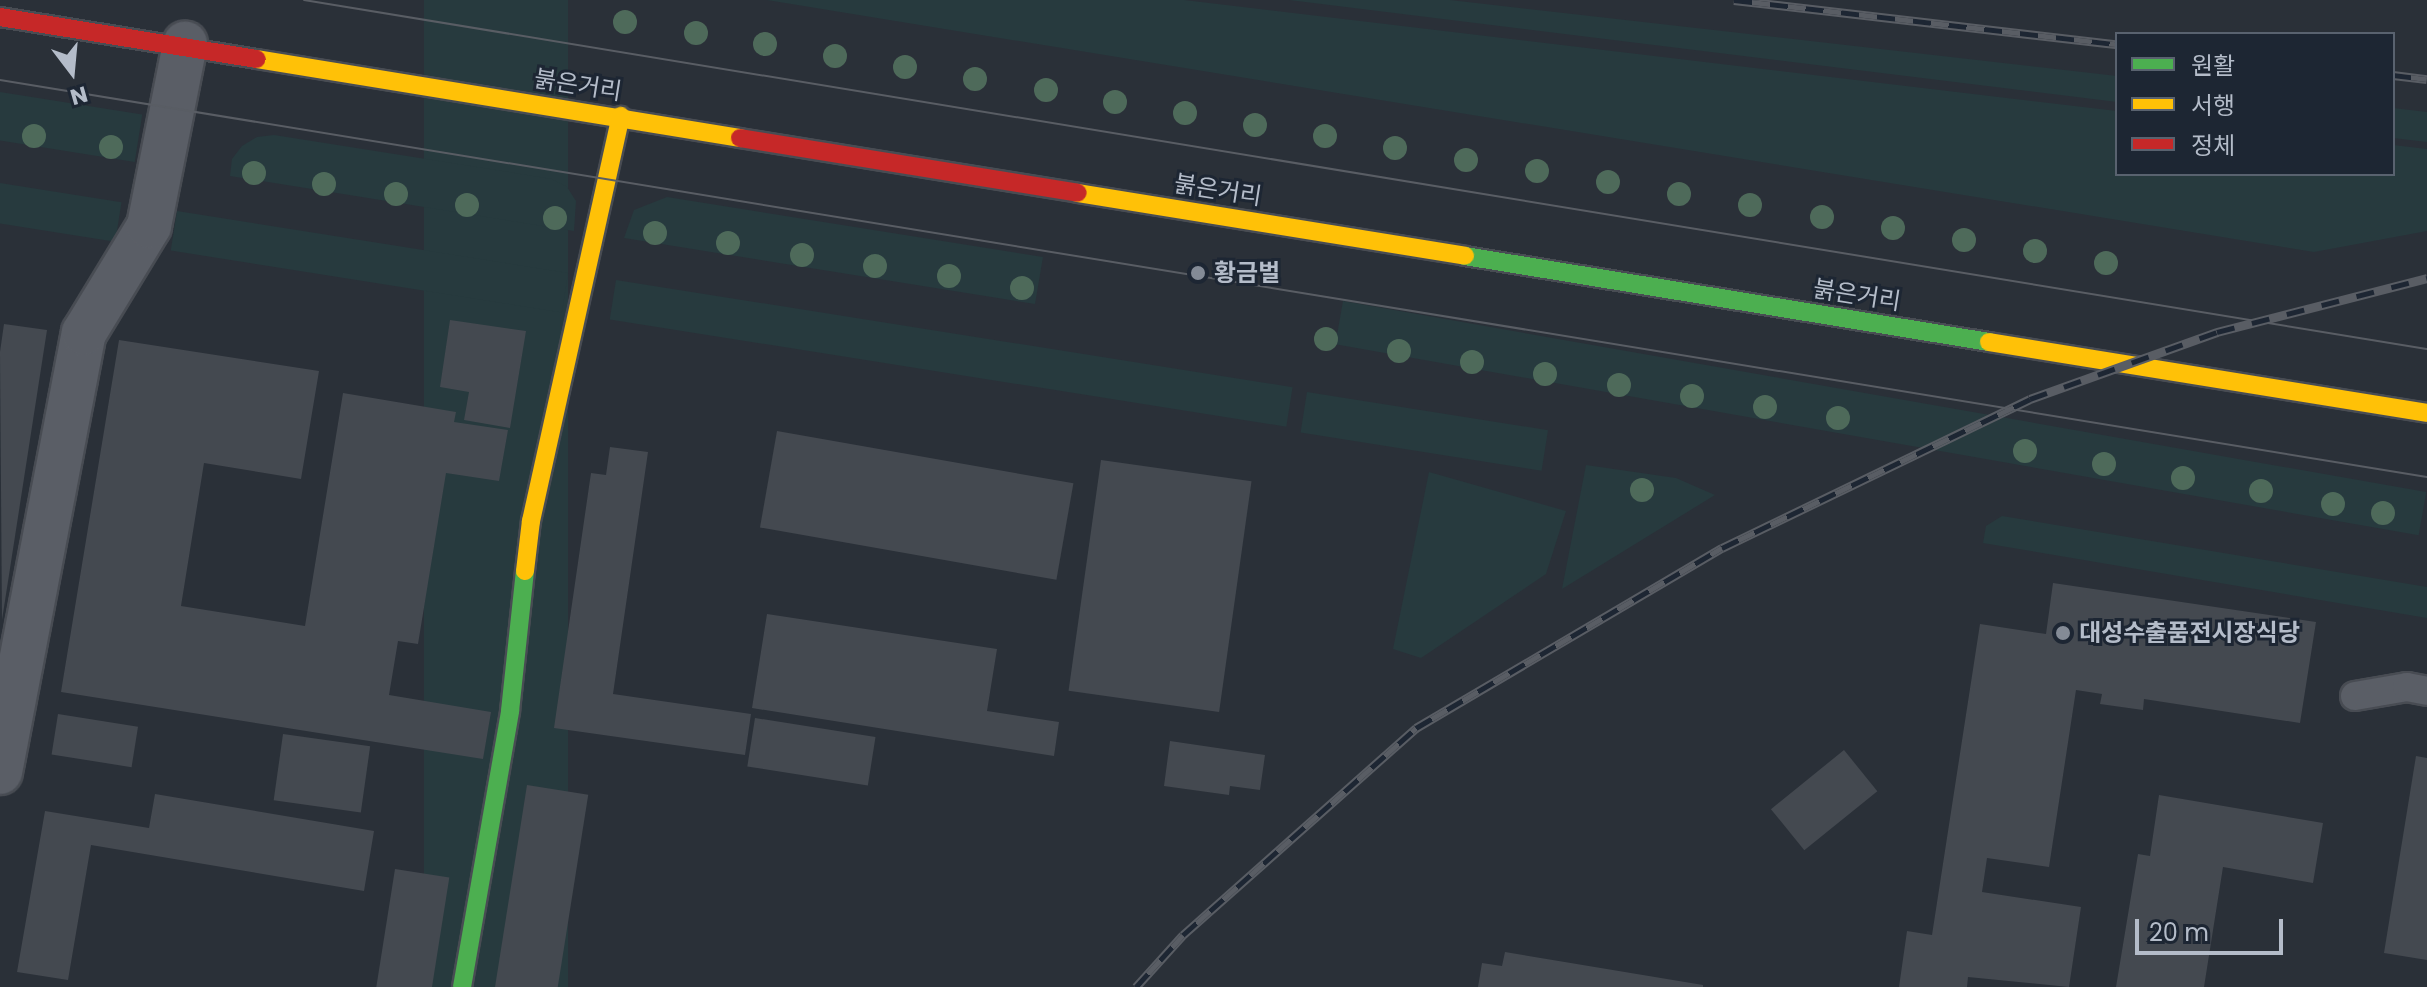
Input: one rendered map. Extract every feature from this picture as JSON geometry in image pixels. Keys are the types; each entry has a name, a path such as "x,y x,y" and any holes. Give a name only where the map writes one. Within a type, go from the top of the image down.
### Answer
{"main road":[{"name":"붉은거리","path":"0,17 185,44 2427,413"},
{"path":"462,987 510,711 531,521 621,116"}],"street":[{"path":"0,772 84,333 149,226 185,44"}],"lane":[{"path":"2355,696 2407,687 2427,691"}],"green space":[{"path":"424,0 568,0 568,987 424,987"},
{"path":"767,0 1184,0 2115,111 2115,176 2395,176 2395,145 2427,149 2427,231 2314,252"},
{"path":"1289,0 1450,0 2115,76 2115,102"},
{"path":"0,92 142,115 135,162 0,141"},
{"path":"2395,108 2427,112 2427,142 2395,138"},
{"path":"274,135 552,179 567,187 576,201 574,231 230,176 232,159 242,146 257,137"},
{"path":"0,183 121,202 115,242 0,223"},
{"path":"667,197 1043,257 1035,304 624,238 634,210"},
{"path":"177,211 568,273 562,312 171,251"},
{"path":"616,280 1293,387 1286,427 610,320"},
{"path":"1343,301 2426,492 2419,535 1335,344"},
{"path":"1307,392 1548,430 1542,471 1301,432"},
{"path":"1586,465 1676,478 1715,495 1562,589"},
{"path":"1429,472 1566,511 1546,574 1421,658 1393,649"},
{"path":"2002,516 2427,587 2427,618 1983,543 1986,526"}],"building":[{"path":"450,320 526,331 510,428 464,420 469,392 440,387"},
{"path":"4,324 47,330 2,620 0,352"},
{"path":"119,340 319,371 301,479 204,463 181,606 305,626 343,393 456,412 454,422 508,430 499,481 446,473 418,644 398,641 389,695 491,712 483,759 61,692"},
{"path":"777,431 1073,483 1056,580 760,528"},
{"path":"610,447 648,452 613,694 751,714 745,755 554,728 591,473 606,475"},
{"path":"1101,460 1252,481 1219,712 1069,691"},
{"path":"2053,583 2316,622 2300,723 2144,699 2143,710 2100,704 2102,694 2076,690 2049,867 1987,858 1982,892 2081,907 2069,987 1968,977 1967,987 1899,987 1907,931 1932,935 1980,624 2046,634"},
{"path":"767,614 997,649 987,711 1059,722 1054,756 752,708"},
{"path":"58,714 138,727 132,767 52,754"},
{"path":"755,718 875,737 868,785 747,766"},
{"path":"283,734 370,746 361,813 274,800"},
{"path":"1170,741 1265,755 1260,790 1230,786 1229,795 1164,786"},
{"path":"1844,750 1877,791 1804,850 1771,809"},
{"path":"2416,756 2427,758 2427,960 2384,953"},
{"path":"527,785 588,795 558,987 495,987"},
{"path":"155,794 374,831 364,891 91,845 68,980 17,972 45,811 149,828"},
{"path":"2159,795 2323,823 2313,883 2223,867 2204,987 2116,987 2138,854 2150,856"},
{"path":"395,869 449,878 432,987 376,987"},
{"path":"1505,952 1703,987 1478,987 1482,963 1502,966"}],"tram line":[{"path":"304,0 2427,349"},
{"path":"0,80 2427,477"}],"railway":[{"path":"1734,0 2115,44"},
{"path":"2395,75 2427,79"},
{"path":"1136,987 1183,935 1416,728 1722,548 2030,399 2217,332 2427,278"}],"traffic: fast":[{"path":"1465,256 1989,342"},
{"path":"462,987 510,711 525,571"}],"traffic: slow":[{"path":"257,59 740,138"},
{"path":"525,571 531,521 621,116"},
{"path":"1078,193 1465,256"},
{"path":"1989,342 2427,413"}],"traffic: jam":[{"path":"0,17 257,59"},
{"path":"740,138 1078,193"}],"place":[{"name":"황금벌","path":"1198,273"},
{"name":"대성수출품전시장식당","path":"2063,633"}]}
